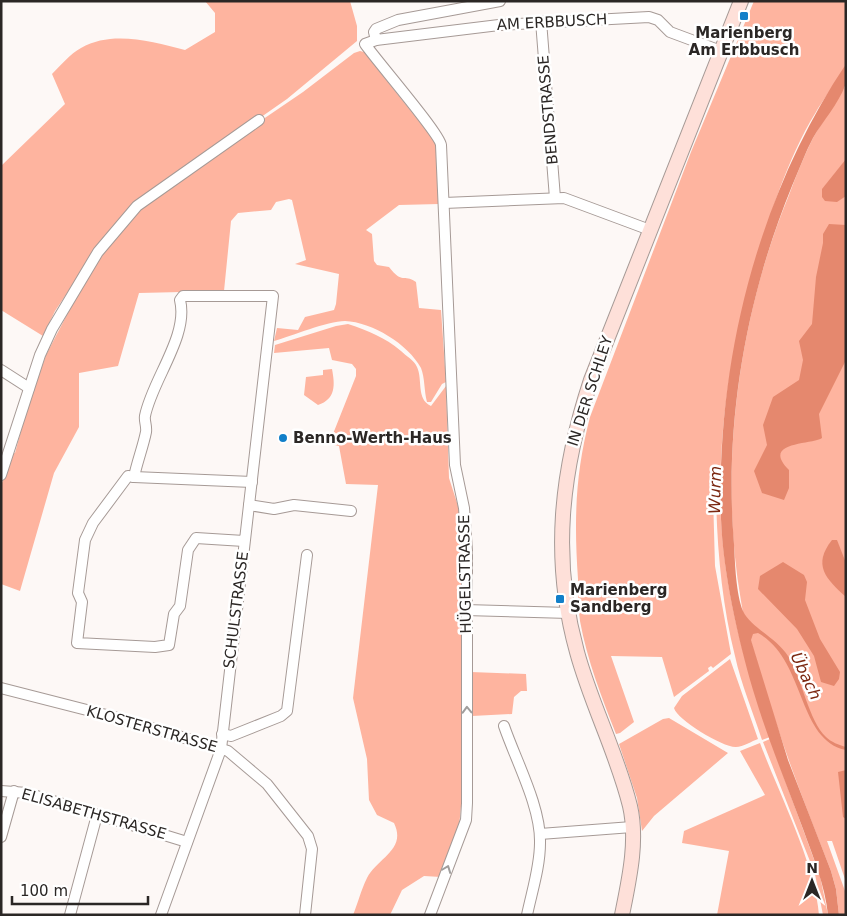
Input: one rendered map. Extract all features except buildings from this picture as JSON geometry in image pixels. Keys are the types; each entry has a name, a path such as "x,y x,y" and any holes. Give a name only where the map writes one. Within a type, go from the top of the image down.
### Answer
{"street":[{"name":"AM ERBBUSCH","path":"376,40 374,32 376,29 398,20 500,1"},
{"name":"IN DER SCHLEY","path":"622,915 632,852 630,806 588,687 569,613 562,545 565,483 570,450 591,380 741,1"},
{"name":"AM ERBBUSCH","path":"365,44 376,40 541,22 649,17 658,20 670,32 721,51"},
{"name":"BENDSTRASSE","path":"541,22 555,198"},
{"name":"HÜGELSTRASSE","path":"365,44 440,140 454,465 464,508 466,543 465,610 468,717 466,820 430,915"},
{"path":"1,475 40,355 52,329 98,252 137,206 259,120"},
{"path":"444,203 555,198 572,200 650,230"},
{"name":"SCHULSTRASSE","path":"134,477 147,429 144,418 158,377 170,356 183,312 181,298 198,296 273,296 221,748 160,915"},
{"path":"1,370 29,388"},
{"path":"244,541 196,538 192,542 188,550 180,606 174,614 169,646 77,643 82,603 78,593 86,540 93,523 128,476 252,482"},
{"path":"339,509 341,498"},
{"path":"250,505 274,509 294,505 351,511"},
{"path":"222,734 231,736 281,716 287,711 307,555"},
{"path":"465,610 569,613"},
{"name":"KLOSTERSTRASSE","path":"1,688 122,719 221,748 255,772 267,784 308,836 312,849 305,915"},
{"path":"504,726 535,808 540,834 538,863 527,915"},
{"name":"ELISABETHSTRASSE","path":"1,791 14,791 50,799 187,842"},
{"path":"1,837 14,791"},
{"path":"70,915 97,815"},
{"path":"540,834 632,827"}],"shaded area":[{"path":"205,1 350,1 357,26 357,41 287,99 171,180 95,251 55,311 43,336 1,310 1,166 65,104 52,74 73,53 93,43 119,39 146,41 185,50 215,32 215,13"},
{"path":"754,1 846,1 846,63 811,121 784,178 766,228 743,310 727,393 720,478 723,547 738,630 752,684 770,737 762,740 740,677 730,636 721,576 716,495 713,495 715,566 731,654 713,668 711,666 708,668 709,671 674,697 662,657 611,656 634,722 616,734 600,693 579,616 576,517 581,458 590,417 691,152"},
{"path":"364,52 433,139 436,146 439,204 399,205 366,230 372,234 374,261 377,265 389,267 397,276 416,282 419,308 441,310 446,382 442,384 431,402 427,402 421,368 415,359 388,336 366,325 355,322 329,323 274,341 277,328 298,330 305,317 334,310 339,274 295,264 306,260 292,200 276,202 271,210 238,213 231,221 224,291 139,293 118,366 79,373 79,427 54,473 20,591 1,584 1,486 12,452 15,453 25,416 46,355 96,259 133,214 354,53"},
{"path":"846,64 845,86 807,150 776,229 762,272 742,362 732,453 735,569 743,611 751,622 788,656 810,711 820,730 830,740 846,747 846,750 830,743 818,731 809,716 785,661 774,645 758,633 753,634 751,640 788,760 831,871 836,889 839,915 828,915 818,871 770,743 747,670 728,583 722,540 721,459 726,400 735,340 749,281 766,224 789,168 815,115"},
{"path":"846,85 846,882 832,841 827,841 845,891 846,915 839,915 836,889 831,871 783,743 746,625 734,551 732,499 737,395 745,343 757,292 771,242 803,159 817,131"},
{"path":"846,159 846,196 837,202 825,201 822,197 822,189"},
{"path":"829,224 846,225 846,360 819,414 822,438 791,446 784,449 781,454 782,461 789,470 789,488 784,500 762,493 754,471 767,445 763,425 773,397 799,380 803,360 799,341 812,324 816,277 823,234"},
{"path":"348,324 382,338 412,360 419,372 423,399 426,403 431,406 446,386 449,478 459,509 462,570 463,786 459,827 441,877 424,876 402,890 390,915 353,915 367,878 394,847 397,840 394,823 377,815 369,800 367,759 353,698 378,485 346,484 339,446 329,444 356,376 356,369 352,364 332,360 329,348 274,353 275,345"},
{"path":"332,369 333,391 328,399 318,405 304,395 306,377 323,375 323,370"},
{"path":"832,540 837,540 846,563 846,597 828,578 822,564 826,549"},
{"path":"783,562 804,575 807,582 805,600 820,639 840,672 839,679 834,686 821,682 814,656 797,629 758,589 760,576"},
{"path":"730,659 758,739 736,747 722,743 692,726 674,708 682,696"},
{"path":"471,672 526,674 527,691 521,691 514,697 512,714 472,716"},
{"path":"669,718 728,753 654,816 642,831 637,798 619,744 663,719"},
{"path":"770,739 820,876 828,915 823,915 815,874 763,742"},
{"path":"760,743 804,851 811,873 819,915 717,915 729,851 682,843 684,831 765,795 740,751"},
{"path":"846,770 846,819 843,817 838,772"}],"place":[{"name":"Marienberg Am Erbbusch","path":"744,16"},
{"name":"Benno-Werth-Haus","path":"283,438"},
{"name":"Marienberg Sandberg","path":"560,599"}],"water label":[{"name":"Wurm","path":"715,490"},
{"name":"Übach","path":"806,676"}]}
